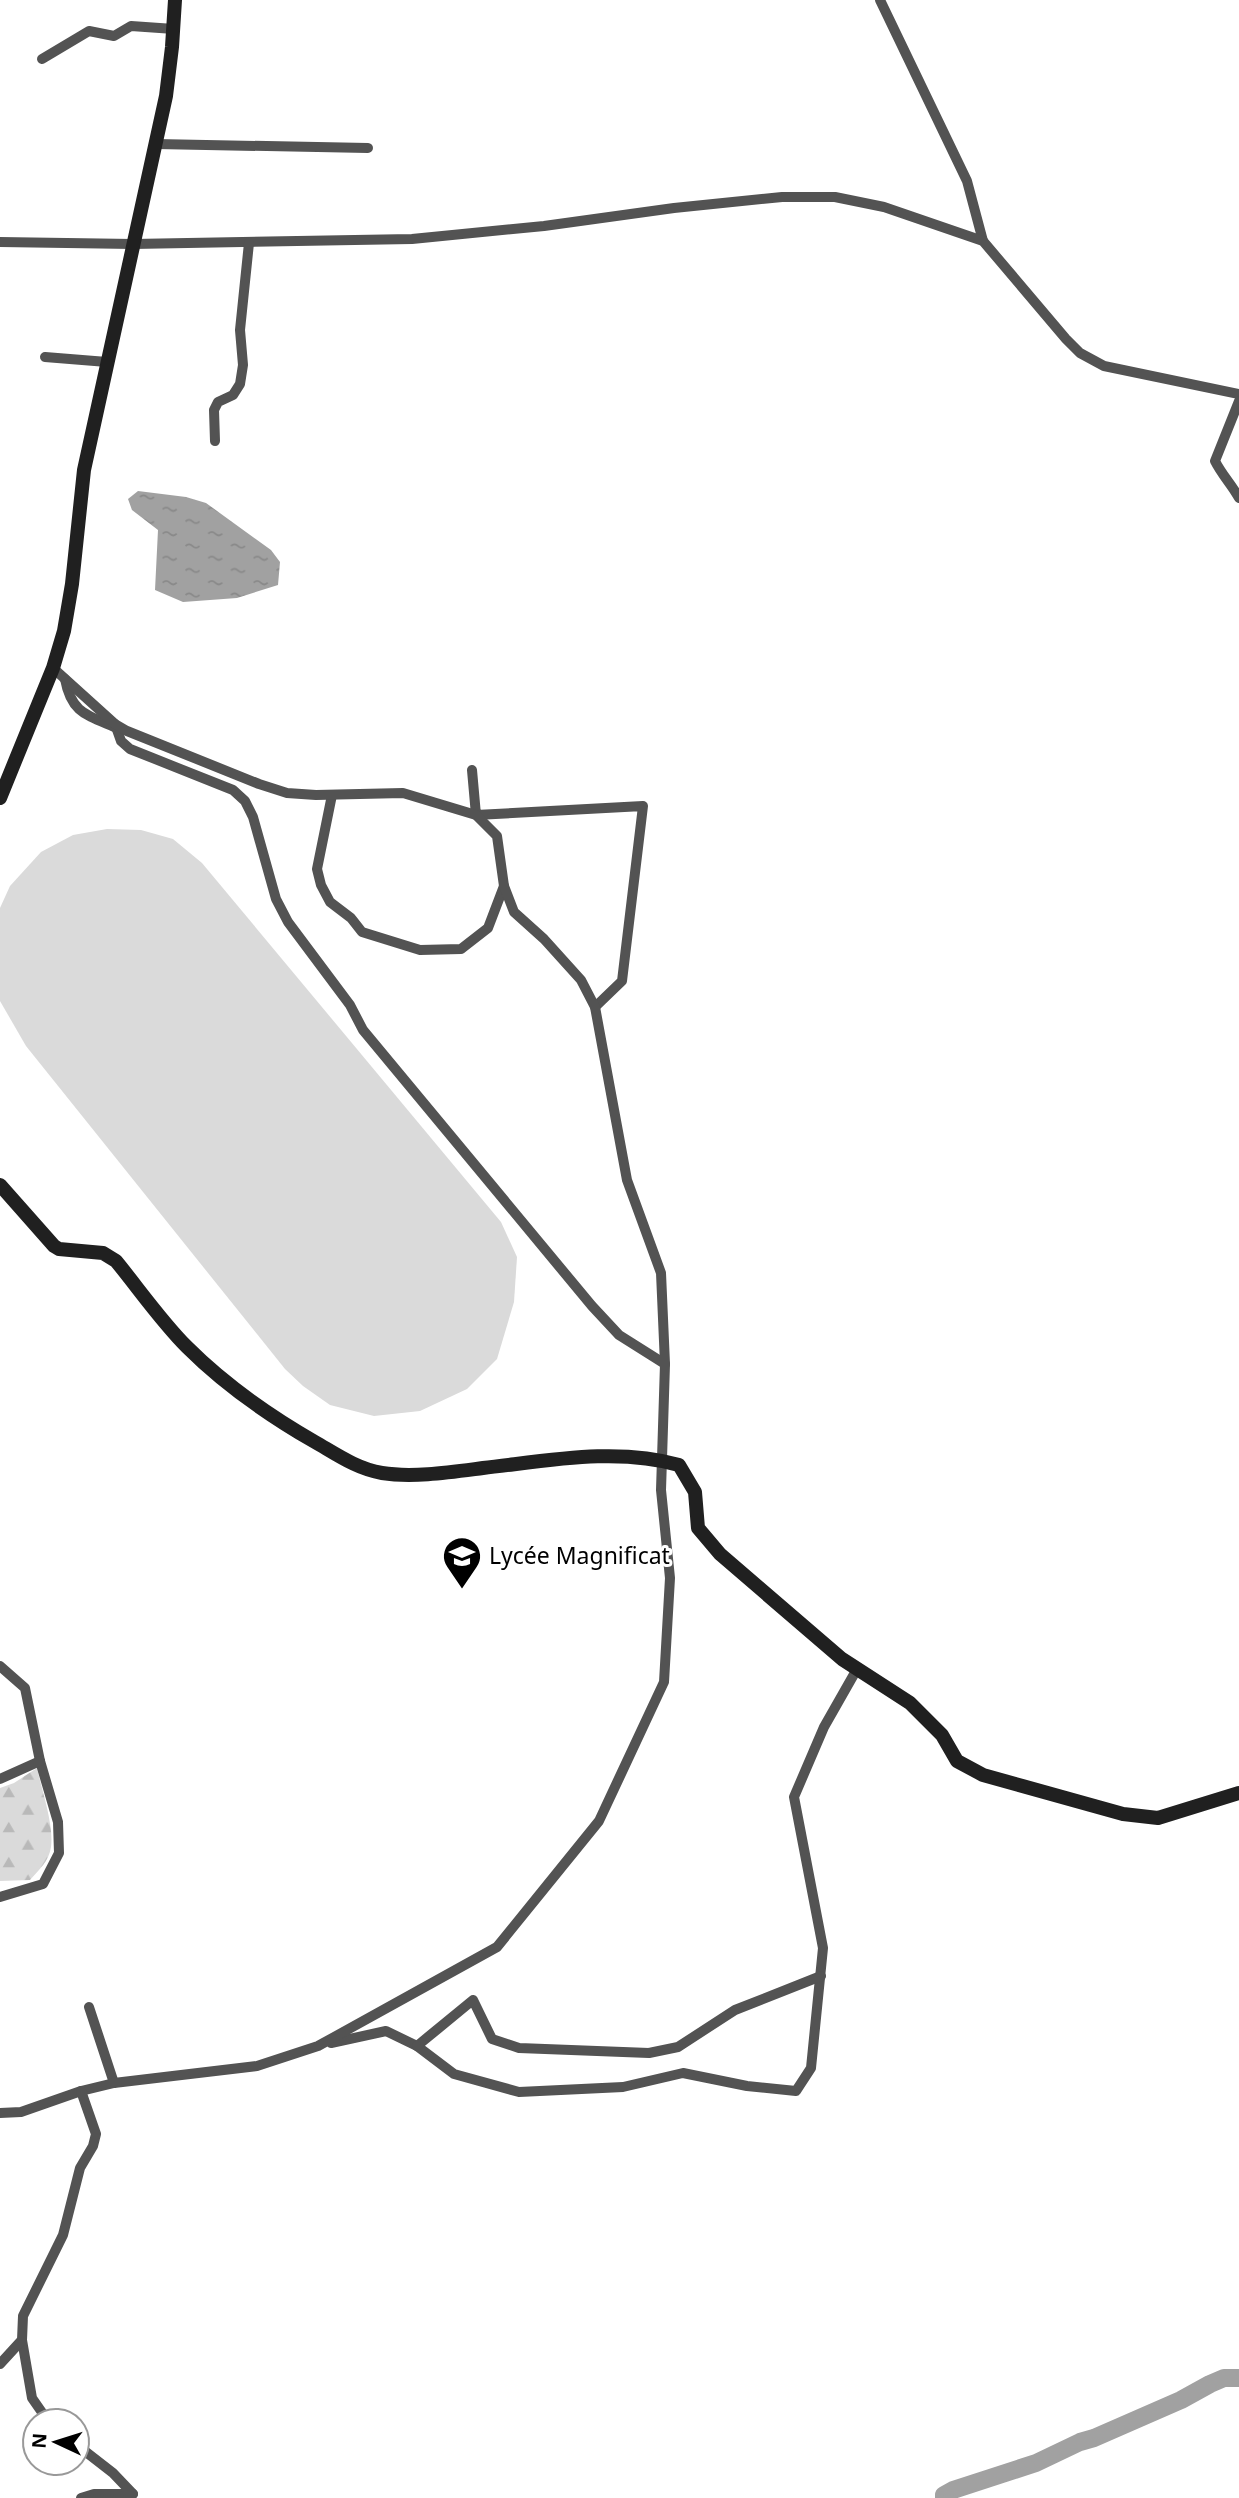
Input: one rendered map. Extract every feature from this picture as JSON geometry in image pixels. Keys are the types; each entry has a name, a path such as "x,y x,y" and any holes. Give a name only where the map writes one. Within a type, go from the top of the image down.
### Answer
{"street":[{"path":"0,798 53,668 64,631 72,584 84,470 166,96 175,0"},
{"path":"880,0 967,181 983,241 1066,339 1080,353 1104,366 1239,394"},
{"path":"42,59 89,31 114,36 131,26 174,29"},
{"path":"156,144 368,148"},
{"path":"0,242 133,244 412,239 782,197 835,197 884,207 983,241"},
{"path":"215,441 214,410 218,402 233,395 240,384 243,365 240,330 249,243"},
{"path":"45,357 107,362"},
{"path":"1239,401 1215,461 1224,479 1239,498"},
{"path":"53,668 119,727 287,793 403,793 476,815 643,806 622,981 595,1007"},
{"path":"119,727 121,741 130,749 233,790 245,801 253,817 276,899 288,922 349,1005 363,1030 592,1306 619,1335 665,1364"},
{"path":"318,2046 496,1947 599,1821 664,1682 670,1578 661,1490 665,1364 661,1273 627,1180 595,1007 581,980 544,939 514,912 504,886 497,836 476,815 472,770"},
{"path":"332,795 317,869 330,902 351,918 362,932 420,950 461,949 488,928 504,886"},
{"path":"0,1185 54,1246 60,1249 103,1253 116,1261 185,1345 225,1382 266,1414 353,1464 383,1473 438,1474 612,1457 679,1465 695,1492 698,1528 720,1553 832,1651 910,1703 942,1735 957,1761 983,1775 1123,1814 1158,1818 1239,1793"},
{"path":"0,1666 25,1688 40,1761 58,1822 59,1853 43,1884 0,1897"},
{"path":"0,2113 21,2112 81,2091 114,2083 257,2066 318,2046 386,2031 417,2046 454,2074 519,2092 623,2087 683,2073 747,2086 796,2091 811,2068 822,1948 794,1797 824,1727 857,1670"},
{"path":"0,1779 40,1761"},
{"path":"417,2046 473,2000 492,2039 519,2048 649,2053 678,2047 735,2010 821,1976"},
{"path":"89,2007 114,2083"},
{"path":"38,2407 32,2398 22,2340 23,2316 63,2235 80,2168 93,2146 96,2134 81,2091"},
{"path":"0,2364 22,2340"},
{"path":"81,2498 94,2494 133,2494 113,2473 91,2456"}],"green space":[{"path":"107,829 141,830 173,839 202,863 501,1222 517,1257 514,1302 497,1359 467,1389 420,1411 374,1416 330,1405 303,1386 285,1369 26,1046 0,1001 0,908 10,886 41,852 73,835"},
{"path":"37,1768 51,1829 50,1852 30,1880 0,1881 0,1788 14,1783"}],"water":[{"path":"138,491 186,497 206,503 271,550 280,562 278,585 237,598 183,602 155,590 158,530 132,510 128,499"}],"waterway":[{"path":"944,2498 944,2495 953,2490 1036,2463 1181,2400 1224,2378 1239,2378"}],"place":[{"name":"Lycée Magnificat","path":"462,1590"}]}
